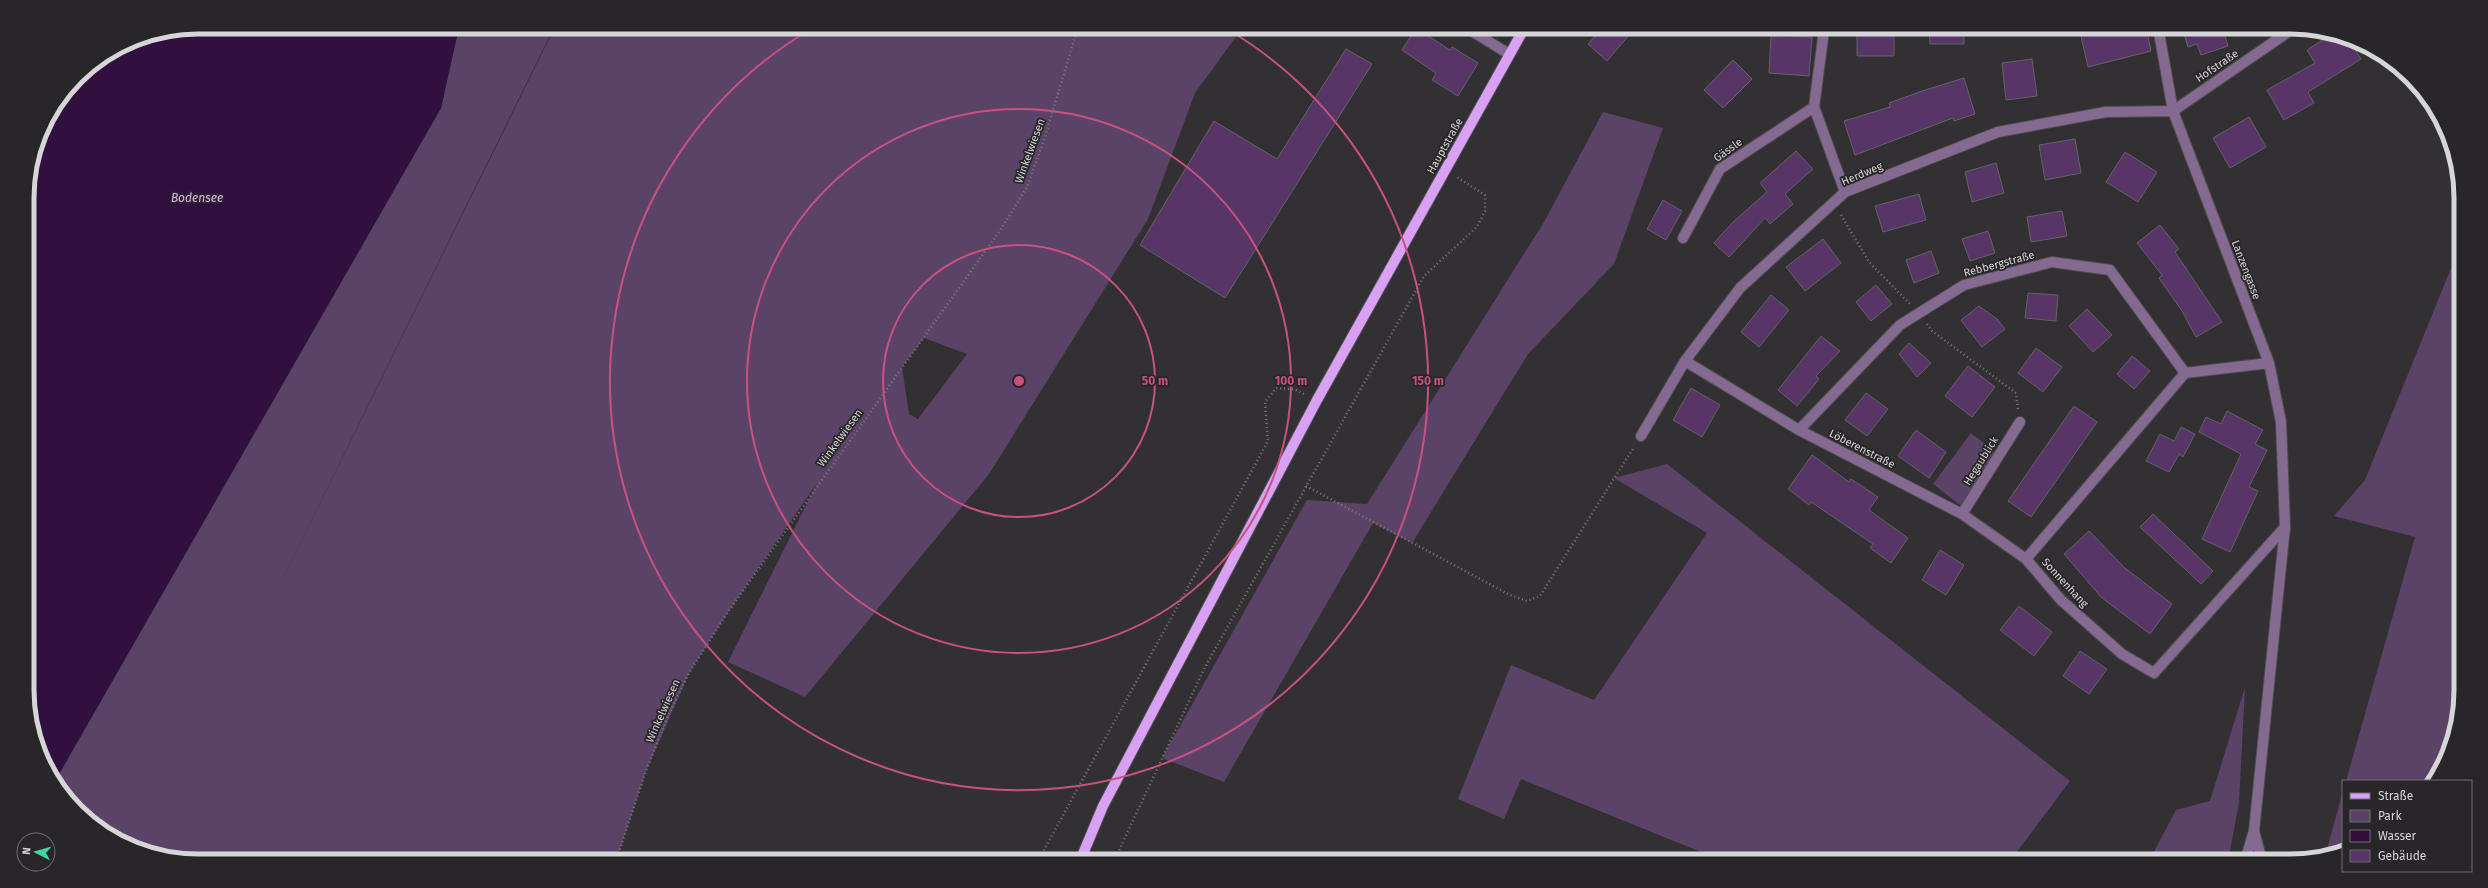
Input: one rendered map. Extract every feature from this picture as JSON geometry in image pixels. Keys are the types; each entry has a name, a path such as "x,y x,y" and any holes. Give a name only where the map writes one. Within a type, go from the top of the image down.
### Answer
{"main road":[{"name":"Hauptstraße","path":"1083,854 1103,806 1317,400 1520,34"}],"street":[{"path":"1476,34 1509,54"},
{"path":"1823,34 1814,107 1845,192"},
{"name":"Lanzengasse","path":"2159,34 2173,111 2269,363 2281,422 2284,527 2254,831"},
{"name":"Hofstraße","path":"2173,111 2285,34"},
{"name":"Gässle","path":"1684,238 1720,169 1814,107"},
{"name":"Herdweg","path":"1641,436 1686,361 1740,288 1845,192 1998,132 2106,112 2173,111"},
{"name":"Rebbergstraße","path":"1798,430 1900,325 1964,285 2052,262 2110,270 2185,373"},
{"name":"Löberenstraße","path":"1686,361 1798,430 1962,514 2026,558"},
{"path":"2185,373 2269,363"},
{"name":"Sonnenhang","path":"2185,373 2026,558 2061,600 2122,654 2154,673 2284,527"},
{"name":"Hegaublick","path":"1962,514 2020,422"},
{"path":"2247,854 2254,831"},
{"path":"2254,831 2260,854"}],"path":[{"name":"Winkelwiesen","path":"618,854 646,770 689,673 728,612 996,235 1027,187 1044,140 1076,34"},
{"path":"1117,854 1204,669 1424,276 1477,226 1485,211 1484,195 1445,170"},
{"path":"1042,854 1268,441 1265,402 1276,388 1294,389 1317,400"},
{"path":"1306,486 1510,595 1527,601 1540,596 1641,436"}],"green space":[{"path":"457,34 551,34 255,635 552,34 1238,34 1195,93 1148,219 989,474 805,697 728,662 817,483 728,612 689,673 646,771 618,854 177,853 135,842 116,832 98,820 82,806 68,790 58,775 441,108","holes":["924,338 967,354 918,419 909,414 902,367"]},
{"path":"1603,112 1663,128 1614,264 1528,354 1412,543 1373,523 1224,782 1162,758 1307,500 1367,504 1544,222"},
{"path":"2454,261 2454,701 2451,722 2442,753 2427,780 2346,780 2415,537 2334,516 2365,480"},
{"path":"1971,433 1995,452 1961,506 1933,484"},
{"path":"1667,464 2070,781 2015,854 1706,854 1521,779 1504,819 1458,799 1511,665 1594,700 1707,533 1614,478"},
{"path":"2245,687 2239,803 2229,854 2153,854 2176,810 2210,801"},
{"path":"2342,795 2342,845 2327,850"}],"water":[{"name":"Bodensee","path":"187,34 457,34 441,108 58,775 46,753 37,722 34,701 34,187 37,166 46,135 56,116 68,98 82,82 98,68 116,56 135,46 166,37"}],"building":[{"path":"1412,34 1425,34 1450,50 1452,47 1478,63 1458,96 1432,80 1436,73 1402,50"},
{"path":"1597,34 1630,34 1607,61 1588,44"},
{"path":"1857,34 1894,34 1894,56 1857,56"},
{"path":"1929,34 1964,34 1964,44 1930,44"},
{"path":"2080,34 2147,34 2151,51 2088,67"},
{"path":"2184,34 2224,34 2228,46 2201,55 2197,44 2188,47"},
{"path":"1771,35 1812,37 1809,76 1769,73"},
{"path":"2326,38 2353,46 2361,59 2308,92 2314,103 2284,120 2267,90 2315,63 2307,50"},
{"path":"1346,49 1372,64 1225,298 1140,245 1214,121 1277,159"},
{"path":"2032,59 2037,96 2006,100 2002,63"},
{"path":"1733,60 1752,79 1723,108 1704,90"},
{"path":"1964,78 1975,114 1954,121 1953,118 1855,155 1844,121 1890,107 1889,103"},
{"path":"2249,117 2266,147 2230,168 2213,138"},
{"path":"2075,139 2081,173 2045,180 2039,145"},
{"path":"1796,151 1813,169 1785,194 1793,204 1770,224 1765,218 1729,257 1714,243 1733,222 1767,192 1760,183"},
{"path":"2125,152 2157,172 2138,202 2106,182"},
{"path":"1996,163 2004,193 1972,202 1965,172"},
{"path":"1919,194 1926,220 1883,232 1875,206"},
{"path":"1663,200 1682,211 1666,240 1647,229"},
{"path":"2062,211 2067,236 2031,242 2027,217"},
{"path":"2160,225 2179,249 2175,252 2222,322 2196,337 2182,311 2159,278 2162,275 2137,243"},
{"path":"1988,231 1995,253 1970,261 1962,239"},
{"path":"1823,239 1841,263 1805,291 1786,267"},
{"path":"1931,251 1939,273 1914,283 1906,260"},
{"path":"1876,285 1892,304 1871,321 1856,302"},
{"path":"2028,293 2058,295 2056,321 2025,318"},
{"path":"1771,295 1789,310 1759,347 1741,332"},
{"path":"1979,306 1997,319 2005,329 1982,347 1961,320"},
{"path":"2087,309 2112,335 2093,352 2069,326"},
{"path":"1821,336 1840,351 1816,376 1819,379 1797,406 1778,390"},
{"path":"1909,343 1931,363 1917,377 1899,354"},
{"path":"2036,348 2062,367 2043,392 2018,373"},
{"path":"2132,356 2150,371 2134,389 2117,374"},
{"path":"1968,366 1995,387 1972,417 1945,396"},
{"path":"1691,388 1720,405 1702,437 1673,420"},
{"path":"1866,393 1888,409 1867,436 1845,420"},
{"path":"2074,406 2097,422 2031,517 2008,501"},
{"path":"2227,411 2263,430 2255,444 2267,450 2249,487 2258,491 2230,552 2202,539 2241,454 2199,432 2206,417 2221,424"},
{"path":"2181,427 2195,434 2183,457 2179,454 2169,472 2146,461 2160,434 2174,441"},
{"path":"1916,430 1946,452 1929,478 1898,456"},
{"path":"1812,455 1849,482 1851,479 1878,497 1869,510 1908,538 1891,563 1870,548 1873,544 1811,502 1809,505 1788,489"},
{"path":"2153,514 2213,571 2201,584 2140,527"},
{"path":"2089,531 2125,568 2172,604 2150,634 2102,598 2064,554"},
{"path":"1940,550 1964,565 1946,595 1922,580"},
{"path":"2019,606 2052,632 2034,656 2000,630"},
{"path":"2080,651 2107,669 2089,694 2063,676"}]}
